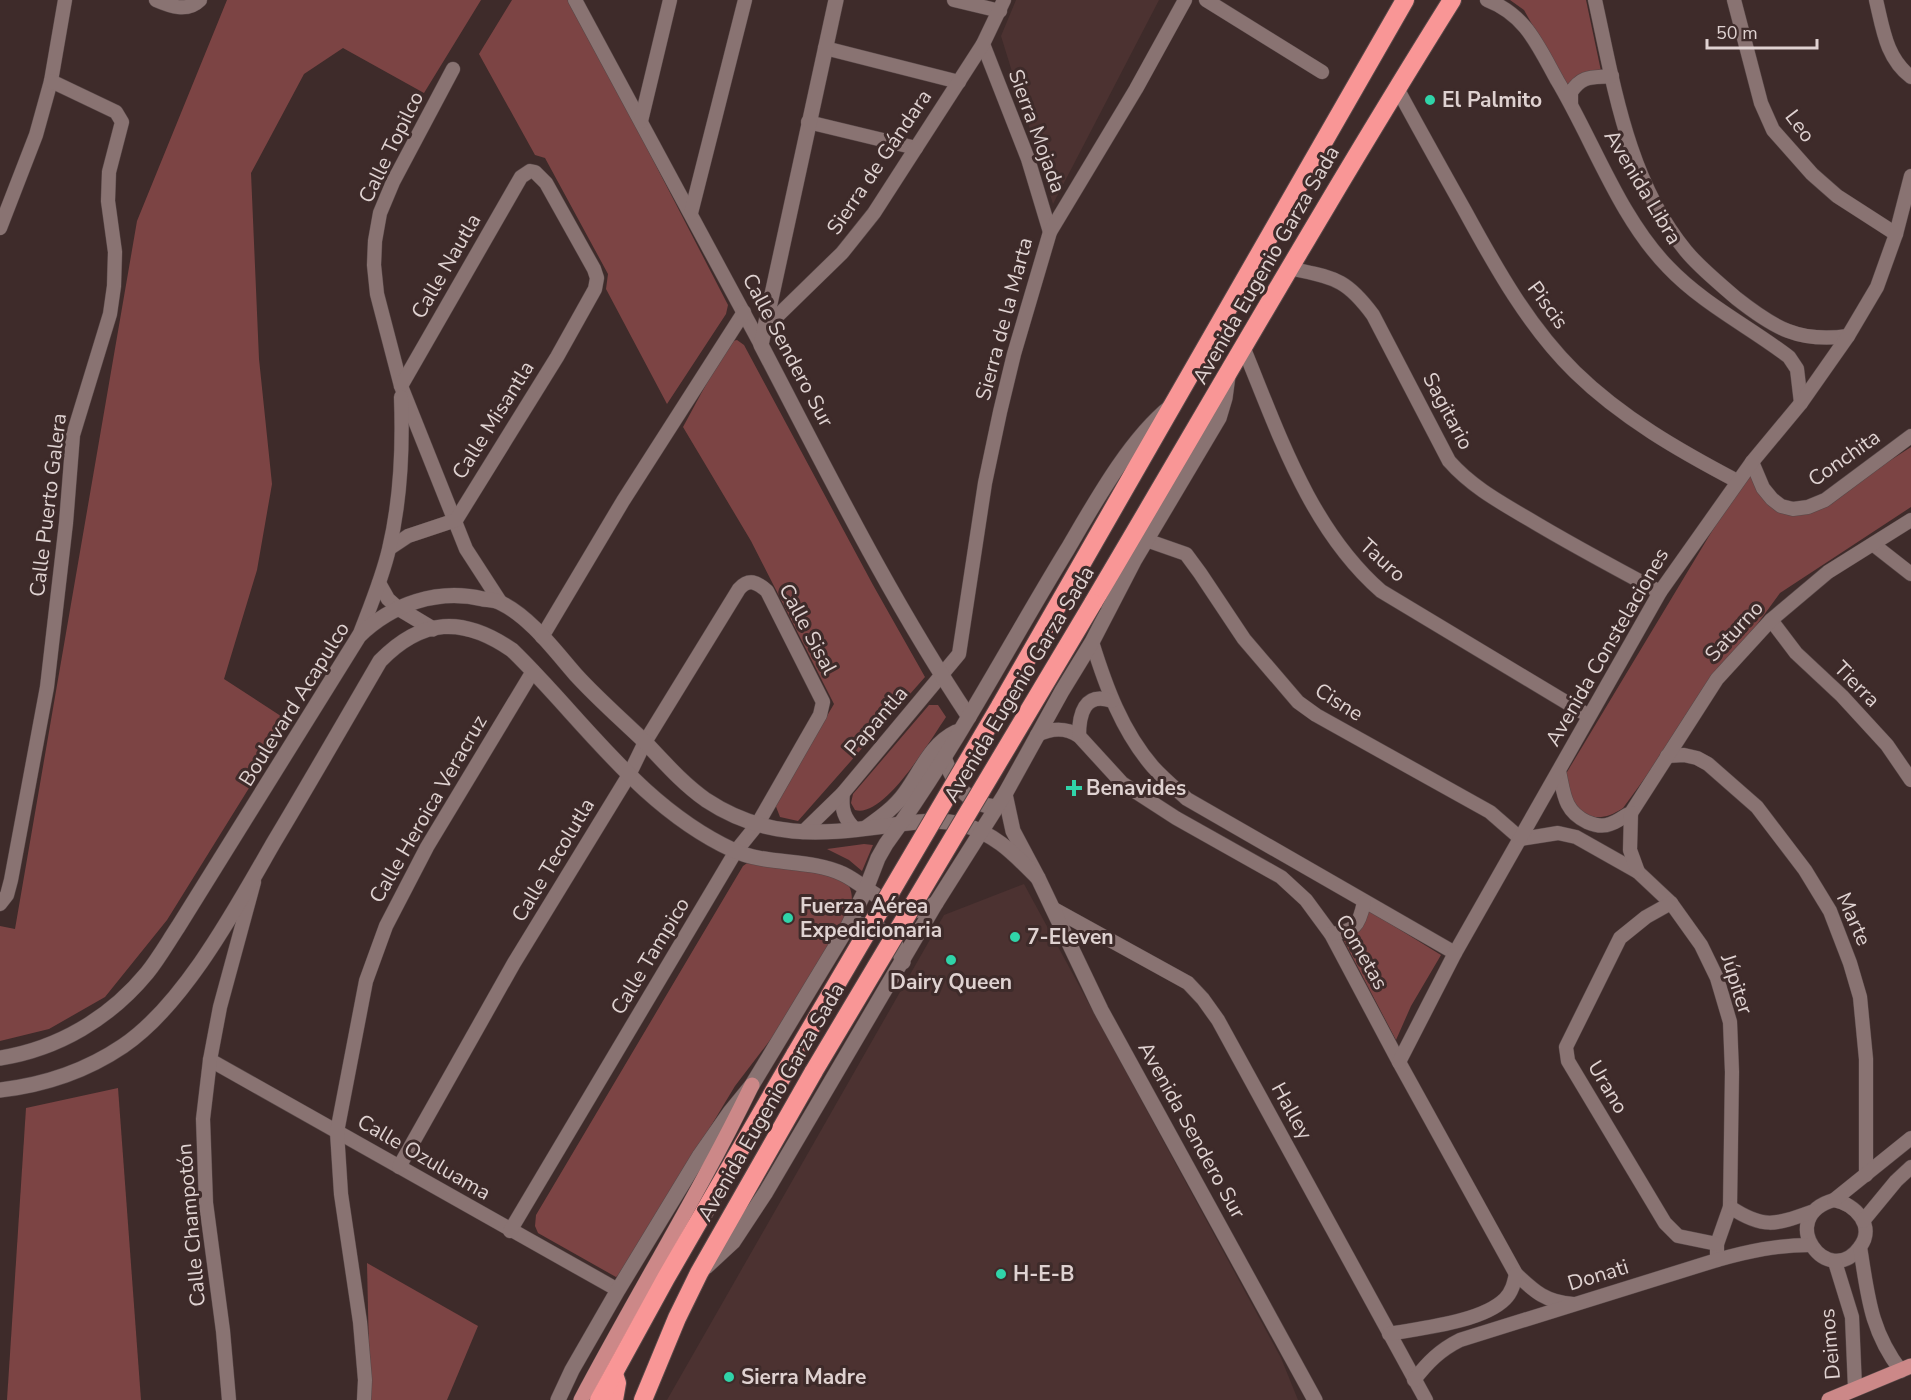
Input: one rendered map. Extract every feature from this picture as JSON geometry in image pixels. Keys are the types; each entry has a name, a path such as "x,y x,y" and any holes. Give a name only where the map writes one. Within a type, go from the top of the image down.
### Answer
{"highway":[{"name":"Avenida Eugenio Garza Sada","path":"599,1400 666,1278 1000,706 1405,0"},
{"name":"Avenida Eugenio Garza Sada","path":"643,1400 676,1318 699,1273 814,1071 1244,349 1289,268 1452,0"},
{"path":"614,1374 617,1383 614,1400"}],"main road":[{"path":"762,338 836,0"},
{"name":"Calle Sendero Sur","path":"762,338 874,560 942,677 969,717"},
{"path":"699,1273 734,1242 766,1192 936,903 1005,794 1092,642 1146,540 1219,418 1228,376"},
{"path":"581,1400 720,1151 752,1085 848,928 878,858 944,758 1104,489 1144,431 1171,406"},
{"name":"Boulevard Acapulco","path":"0,1058 41,1049 74,1034 109,1011 132,991 149,970 252,809 359,636 374,621 398,608 429,598 475,597 501,603 530,625 591,691 690,789 712,804 757,825 785,831 825,833 900,824"},
{"path":"398,608 433,628"},
{"path":"0,1090 41,1083 64,1076 102,1058 142,1031 166,1006 210,948 257,872 380,660 406,639 433,628 461,626 486,634 512,650 629,775 688,825 736,851 832,869 902,909 914,911 928,909 936,903"},
{"path":"860,830 895,805 936,746 945,737 959,731"},
{"path":"944,758 952,778 965,794 980,804 996,807"},
{"name":"Avenida Sendero Sur","path":"1005,794 1014,831 1101,1010 1315,1400"},
{"path":"900,824 930,821 967,853"},
{"name":"Avenida Sendero Sur","path":"930,821 959,824 981,832 1005,845 1038,878"},
{"path":"848,928 873,926 886,932 895,942 903,962"},
{"path":"558,1400 572,1370 618,1290 712,1137 752,1085"},
{"path":"1829,1400 1906,1368"}],"street":[{"path":"0,228 36,135 51,81 65,0"},
{"path":"156,0 183,8 191,7 200,0"},
{"name":"Calle Sendero Sur","path":"575,0 744,312 762,338"},
{"path":"641,121 670,0"},
{"path":"691,213 745,0"},
{"path":"954,0 1002,6"},
{"name":"Sierra de la Marta","path":"942,677 959,654 985,483 1000,412 1014,354 1050,232 1136,89 1185,0"},
{"path":"1206,0 1322,72"},
{"name":"Avenida Libra","path":"1487,0 1503,6 1526,27 1571,102 1611,183 1654,251 1669,269 1703,297 1789,357 1797,369 1801,403"},
{"name":"Avenida Libra","path":"1595,0 1632,152 1673,234 1687,252 1722,286 1777,326 1807,338 1829,339 1848,336"},
{"name":"Leo","path":"1734,0 1761,103 1773,130 1812,174 1837,196 1896,234"},
{"path":"1876,0 1890,52 1902,71 1911,77"},
{"name":"Sierra de Gándara","path":"762,338 842,253 874,213 983,44 1002,6"},
{"name":"Sierra Mojada","path":"983,44 1028,159 1050,232"},
{"path":"825,48 959,82"},
{"name":"Calle Topilco","path":"453,69 393,182 380,213 374,265 377,294 401,386 466,549 501,603"},
{"path":"1571,102 1571,92 1581,81 1595,76 1612,76"},
{"name":"Calle Puerto Galera","path":"0,904 7,895 11,880 47,687 66,523 73,435 107,325 113,296 115,252 108,201 109,172 122,127 116,112 51,81"},
{"name":"Piscis","path":"1397,88 1491,259 1544,337 1574,372 1607,400 1659,437 1737,481"},
{"path":"808,122 916,148"},
{"name":"Calle Nautla","path":"401,386 521,177 530,171 535,172 546,183 597,278"},
{"name":"Avenida Constelaciones","path":"1399,1062 1455,953 1660,592 1737,481 1801,403 1848,336 1877,286 1907,203 1911,176"},
{"name":"Sagitario","path":"1289,268 1332,278 1345,284 1360,297 1373,315 1449,461 1463,476 1479,489 1570,544 1660,592"},
{"name":"Calle Misantla","path":"456,520 557,357 595,289 597,278"},
{"path":"542,637 623,501 744,312"},
{"name":"Tauro","path":"1244,349 1299,477 1341,549 1361,573 1382,591 1589,716"},
{"name":"Calle Topilco","path":"359,636 380,583 390,548 402,451 401,386"},
{"name":"Conchita","path":"1752,462 1764,488 1772,499 1781,506 1793,509 1808,507 1825,500 1911,436"},
{"path":"390,548 408,536 456,520"},
{"name":"Saturno","path":"1630,813 1717,679 1771,620 1828,572 1911,520"},
{"name":"Cisne","path":"1146,540 1186,554 1192,560 1244,639 1298,702 1316,715 1490,812 1521,839"},
{"path":"1874,544 1911,574"},
{"name":"Calle Sisal","path":"751,581 767,591 823,702"},
{"name":"Calle Tecolutla","path":"399,1167 514,963 629,775 645,742 739,589 743,584 751,581"},
{"path":"380,583 388,599 398,608"},
{"name":"Tierra","path":"1771,620 1796,653 1842,696 1887,745 1911,780"},
{"name":"Cometas","path":"1092,642 1112,701 1134,741 1153,767 1187,799 1455,953"},
{"name":"Calle Heroica Veracruz","path":"364,1400 365,1380 360,1322 341,1194 337,1132 366,981 386,926 427,847 533,671"},
{"name":"Papantla","path":"803,832 843,793 942,677"},
{"path":"1037,735 1055,729 1069,731 1079,736 1080,716 1084,707 1096,699 1112,701"},
{"name":"Calle Tampico","path":"510,1231 736,851 757,825 812,729 823,702"},
{"name":"Cometas","path":"1079,736 1122,783 1176,818 1281,878 1306,900 1331,934 1516,1274 1543,1297 1557,1303 1573,1304"},
{"name":"Marte","path":"1667,756 1684,755 1708,764 1757,807 1805,870 1830,910 1850,963 1860,998 1866,1059 1866,1175"},
{"path":"1560,771 1566,801 1572,812 1579,818 1594,825 1608,825 1630,813 1630,850 1638,872"},
{"path":"843,793 843,812 849,823 860,830"},
{"name":"Júpiter","path":"1521,839 1558,833 1576,837 1638,872 1671,903 1701,945 1717,978 1730,1022 1732,1072 1730,1207 1717,1244 1717,1260"},
{"name":"Calle Champotón","path":"229,1400 223,1331 206,1203 203,1119 210,1060 220,1007 257,872"},
{"path":"1331,934 1347,932 1356,926 1361,917 1364,902"},
{"name":"Urano","path":"1671,903 1620,938 1566,1047 1568,1061 1665,1223 1678,1236 1717,1244"},
{"name":"Halley","path":"1052,908 1188,983 1203,999 1224,1030 1426,1400"},
{"name":"Calle Ozuluama","path":"210,1060 618,1290"},
{"path":"1730,1207 1757,1223 1789,1221 1834,1200 1911,1138"},
{"path":"1863,1221 1896,1181 1911,1167"},
{"path":"1811,1212 1807,1223 1807,1237 1810,1245 1824,1258 1835,1262 1846,1259 1860,1247 1866,1235 1866,1227 1849,1205 1834,1200"},
{"name":"Donati","path":"1414,1380 1430,1360 1460,1340 1717,1260 1764,1248 1810,1245"},
{"name":"Deimos","path":"1860,1247 1872,1316 1884,1345 1906,1368"},
{"name":"Deimos","path":"1835,1262 1852,1317 1855,1388"},
{"path":"1389,1334 1445,1324 1483,1313 1505,1298 1512,1288 1516,1274"}],"shaded area":[{"path":"227,0 481,0 424,93 343,48 304,74 251,173 259,359 272,484 257,570 224,679 290,722 167,920 105,997 49,1029 0,1041 0,926 15,929 137,221"},
{"path":"512,0 568,0 728,305 726,314 667,404 606,289 608,274 545,158 535,155 479,54"},
{"path":"1016,0 1159,0 1053,204 1001,36"},
{"path":"1510,0 1586,0 1601,71 1569,90 1524,10"},
{"path":"737,340 744,345 925,677 798,821 780,817 775,804 834,704 751,541 683,427 729,342"},
{"path":"1911,447 1911,507 1780,593 1623,808 1609,815 1596,817 1583,813 1570,805 1564,777 1750,468 1782,513 1792,516 1810,512"},
{"path":"929,705 938,705 946,717 918,758 893,790 879,802 867,809 855,810 851,803 853,794"},
{"path":"873,845 862,871 849,860 827,849"},
{"path":"759,860 843,879 851,891 850,915 803,997 735,1086 623,1272 616,1277 538,1233 535,1226 536,1215 743,866 750,861"},
{"path":"1024,884 1281,1358 1298,1400 667,1400 944,915"},
{"path":"1368,910 1441,955 1411,1006 1396,1040 1344,941 1358,932"},
{"path":"118,1088 141,1400 7,1400 26,1108"},
{"path":"367,1263 478,1326 447,1400 370,1400"}],"place":[{"name":"El Palmito","path":"1430,100"},
{"name":"Benavides","path":"1074,788"},
{"name":"Fuerza Aérea Expedicionaria","path":"788,918"},
{"name":"7-Eleven","path":"1015,937"},
{"name":"Dairy Queen","path":"951,960"},
{"name":"H-E-B","path":"1001,1274"},
{"name":"Sierra Madre","path":"729,1377"}]}
